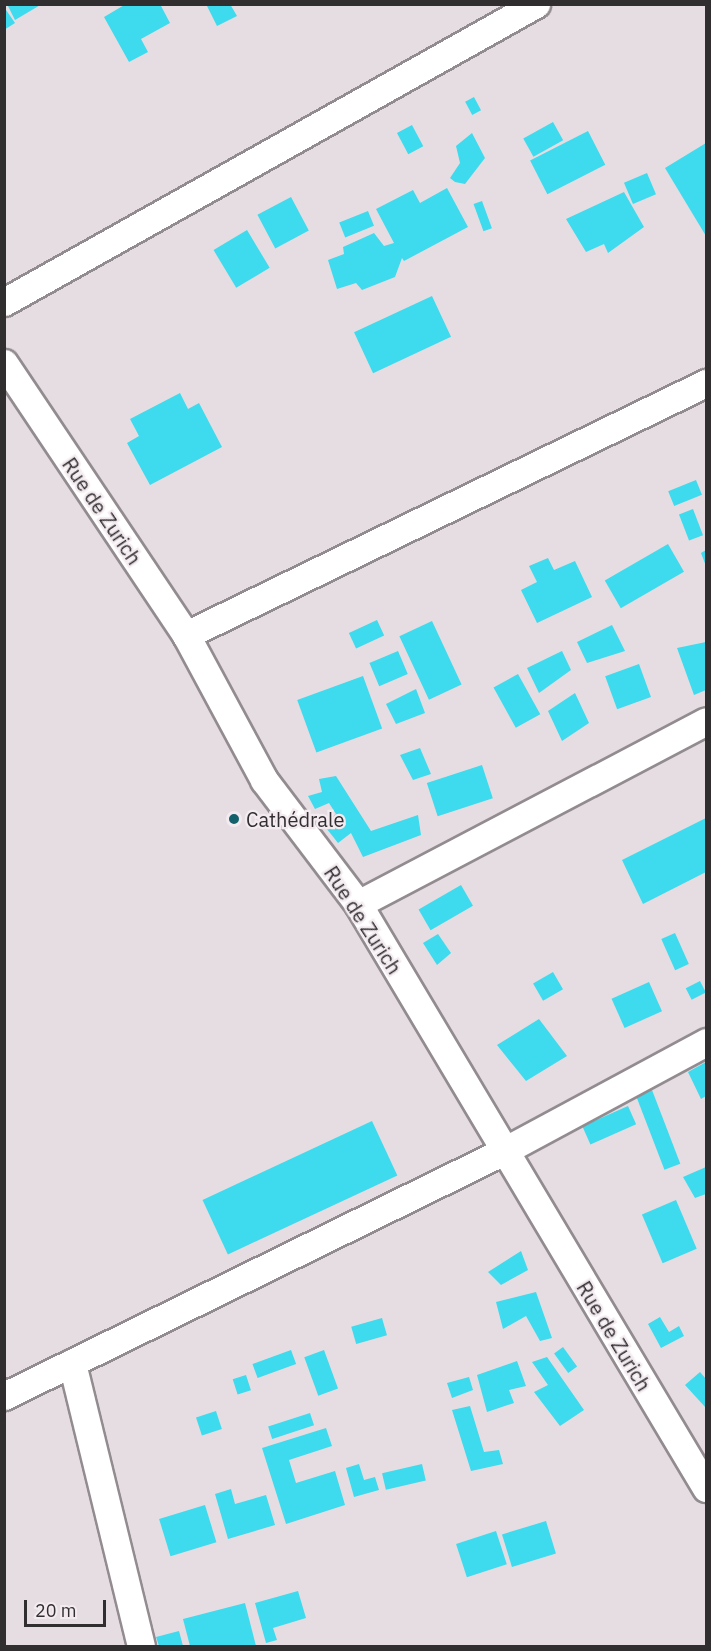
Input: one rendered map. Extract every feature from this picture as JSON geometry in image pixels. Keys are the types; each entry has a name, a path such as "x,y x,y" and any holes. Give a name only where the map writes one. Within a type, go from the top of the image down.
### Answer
{"street":[{"path":"4,302 536,4"},
{"name":"Rue de Zurich","path":"4,363 186,635 264,780 358,904 502,1152 706,1488"},
{"path":"186,635 706,383"},
{"path":"358,904 706,721"},
{"path":"4,1396 502,1152 706,1042"},
{"path":"72,1363 141,1647"}],"building":[{"path":"7,4 42,4 15,20"},
{"path":"126,4 160,4 170,23 141,39 148,52 129,62 104,17"},
{"path":"206,4 230,4 237,16 217,26"},
{"path":"4,7 15,23 4,30"},
{"path":"474,97 481,110 472,115 465,102"},
{"path":"553,122 563,140 533,157 523,138"},
{"path":"412,125 423,146 408,154 397,133"},
{"path":"588,131 605,165 547,194 530,161"},
{"path":"472,133 485,158 465,184 455,182 450,178 460,163 456,146"},
{"path":"706,143 706,236 665,168"},
{"path":"647,173 656,194 633,204 624,183"},
{"path":"447,188 468,227 404,261 402,258 395,277 362,290 356,283 337,289 328,260 344,254 343,247 374,233 384,246 394,243 376,209 413,190 420,203"},
{"path":"624,192 644,227 608,253 604,244 586,252 566,219"},
{"path":"291,197 309,231 275,248 257,215"},
{"path":"482,201 492,228 483,231 474,204"},
{"path":"368,211 374,226 345,237 339,223"},
{"path":"247,230 270,268 236,288 214,250"},
{"path":"432,296 451,337 373,373 354,332"},
{"path":"180,393 188,409 199,403 222,447 150,485 127,443 139,436 130,419"},
{"path":"696,480 702,495 674,506 668,491"},
{"path":"693,509 703,535 689,541 679,514"},
{"path":"668,544 684,572 621,608 605,580"},
{"path":"706,550 706,566 701,553"},
{"path":"548,558 554,570 575,561 592,597 537,623 521,590 537,582 529,566"},
{"path":"377,620 384,635 356,649 349,633"},
{"path":"432,621 462,684 429,700 399,636"},
{"path":"612,625 625,651 587,663 577,642"},
{"path":"706,642 706,690 694,695 677,648"},
{"path":"398,651 408,674 379,686 369,663"},
{"path":"562,651 571,670 539,693 527,668"},
{"path":"639,664 651,697 617,709 605,676"},
{"path":"518,674 540,714 516,728 494,688"},
{"path":"363,676 382,729 316,753 297,700"},
{"path":"416,689 425,713 396,724 386,704"},
{"path":"575,693 589,723 562,741 548,711"},
{"path":"420,748 431,774 413,780 400,755"},
{"path":"482,765 493,798 438,816 427,783"},
{"path":"336,776 371,831 418,815 421,835 363,857 351,833 338,843 323,824 336,814 329,803 315,809 308,796 322,792 319,779"},
{"path":"706,818 706,872 643,904 622,860"},
{"path":"461,885 473,906 431,930 419,910"},
{"path":"675,933 689,964 675,970 661,939"},
{"path":"438,934 451,953 437,965 423,943"},
{"path":"553,972 563,989 543,1001 533,984"},
{"path":"700,981 706,993 692,1000 686,988"},
{"path":"649,982 662,1011 625,1028 612,999"},
{"path":"539,1019 567,1056 526,1081 497,1045"},
{"path":"706,1062 706,1096 701,1099 688,1072"},
{"path":"652,1090 680,1164 664,1170 636,1096"},
{"path":"628,1106 636,1124 590,1145 582,1126"},
{"path":"372,1121 397,1175 228,1254 203,1200"},
{"path":"706,1167 706,1194 695,1198 683,1177"},
{"path":"676,1200 697,1249 663,1263 642,1214"},
{"path":"521,1251 528,1270 501,1285 488,1272"},
{"path":"536,1292 552,1338 540,1341 526,1316 503,1329 496,1302"},
{"path":"660,1317 669,1332 679,1326 684,1336 661,1348 648,1324"},
{"path":"382,1318 387,1335 356,1344 351,1327"},
{"path":"563,1347 577,1366 568,1373 554,1353"},
{"path":"291,1350 296,1364 258,1378 252,1364"},
{"path":"324,1350 338,1389 318,1396 304,1357"},
{"path":"547,1357 584,1410 560,1426 534,1392 548,1385 532,1362"},
{"path":"517,1361 526,1386 509,1390 514,1403 487,1412 477,1375"},
{"path":"700,1372 706,1379 706,1408 685,1385"},
{"path":"246,1375 251,1390 238,1395 233,1379"},
{"path":"469,1377 473,1390 452,1398 447,1383"},
{"path":"470,1406 484,1452 499,1450 503,1464 471,1471 452,1410"},
{"path":"216,1411 222,1429 202,1436 196,1417"},
{"path":"310,1413 314,1425 272,1439 268,1427"},
{"path":"326,1428 332,1446 289,1460 296,1483 335,1471 345,1505 286,1524 262,1448"},
{"path":"359,1464 364,1480 375,1477 379,1490 354,1497 346,1468"},
{"path":"422,1464 426,1481 386,1490 382,1473"},
{"path":"231,1489 235,1504 266,1495 275,1525 228,1539 215,1494"},
{"path":"205,1505 216,1542 170,1556 159,1519"},
{"path":"546,1521 556,1554 512,1567 502,1534"},
{"path":"496,1531 507,1564 467,1577 456,1544"},
{"path":"298,1591 306,1618 273,1628 277,1640 266,1643 255,1603"},
{"path":"245,1603 256,1646 190,1646 183,1619"},
{"path":"179,1631 183,1646 159,1646 156,1637"}],"place":[{"name":"Cathédrale","path":"234,819"}]}
